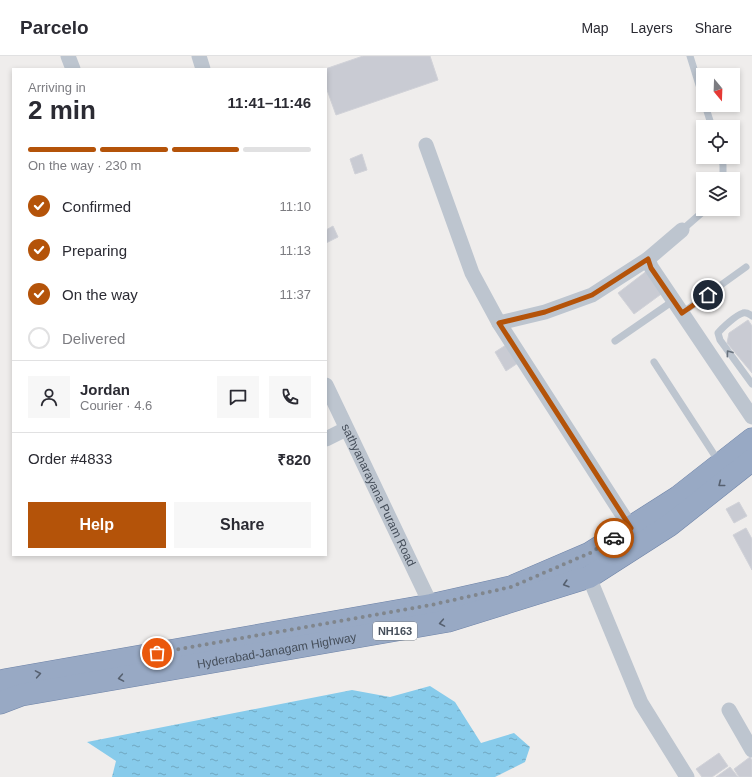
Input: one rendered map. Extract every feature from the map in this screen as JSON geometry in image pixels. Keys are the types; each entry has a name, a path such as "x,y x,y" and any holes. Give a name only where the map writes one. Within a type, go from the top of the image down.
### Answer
{"highway":[{"name":"Hyderabad-Janagam Highway","path":"0,682 431,605 511,587 590,553 631,528 665,517 678,497 752,439"},
{"name":"Hyderabad-Janagam Highway","path":"0,703 21,695 448,622 589,577 665,517 752,460"}],"street":[{"path":"68,56 73,68"},
{"path":"199,56 204,68"},
{"path":"426,145 472,273 499,323 631,528"},
{"path":"499,323 545,312 592,295 648,259 682,230"},
{"path":"648,259 651,268 752,417"},
{"name":"sathyanarayana Puram Road","path":"327,387 431,605"},
{"path":"327,438 346,429"},
{"path":"589,577 641,702 687,777"},
{"path":"729,710 752,750"}],"lane":[{"path":"690,56 696,75"},
{"path":"682,230 698,216"},
{"path":"682,313 746,267"},
{"path":"615,341 673,301"},
{"path":"752,316 747,313 743,313 722,328 718,333 720,340 752,384"},
{"path":"654,362 721,464"}],"water":[{"path":"430,686 455,702 481,743 514,733 530,747 525,762 495,777 112,777 116,761 87,742 352,690 390,697"}],"building":[{"path":"363,56 430,56 438,80 336,115 327,90 327,68"},
{"path":"362,154 367,170 355,174 350,159"},
{"path":"333,226 338,237 327,242 327,229"},
{"path":"648,270 664,292 634,314 618,293"},
{"path":"748,320 752,326 752,373 727,343 729,333"},
{"path":"506,345 518,363 506,371 495,352"},
{"path":"739,502 747,516 734,523 726,509"},
{"path":"746,528 752,539 752,570 733,535"},
{"path":"719,753 728,766 712,777 702,777 696,769"},
{"path":"750,757 752,760 752,777 739,777 734,769"},
{"path":"730,767 738,777 716,777"}],"way so far":[{"path":"157,653 431,605 511,587 590,553 614,538"}],"route":[{"path":"614,538 631,528 499,323 545,312 592,295 648,259 651,268 682,313 708,295"}]}
